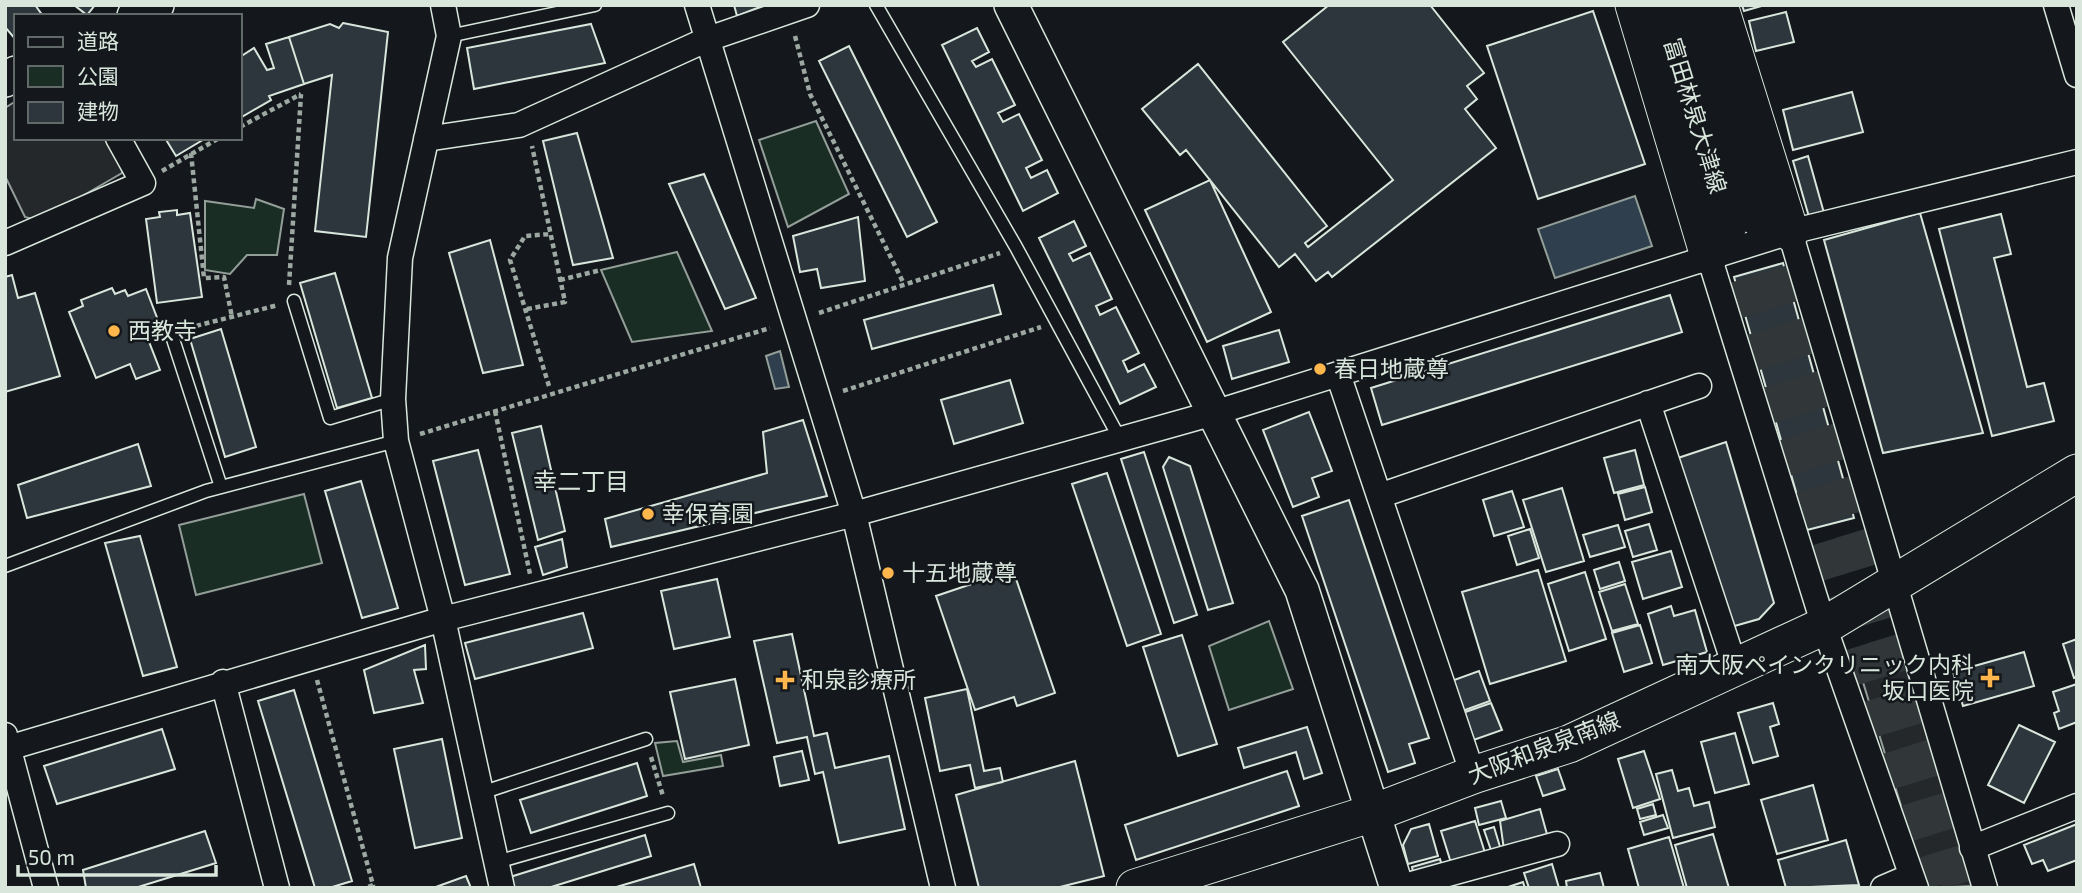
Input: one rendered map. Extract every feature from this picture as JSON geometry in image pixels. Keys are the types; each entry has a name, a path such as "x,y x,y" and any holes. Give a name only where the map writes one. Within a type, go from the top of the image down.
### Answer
{"main road":[{"path":"1633,5 1732,233"},
{"name":"富田林泉大津線","path":"1661,5 1732,233"},
{"name":"富田林泉大津線","path":"1691,5 1732,233"},
{"path":"1719,5 1790,232"},
{"name":"大阪和泉泉南線","path":"1135,888 1373,813 1473,775 1569,744 1824,626 2077,473"}],"street":[{"path":"138,14 157,5"},
{"path":"443,5 449,36 400,258 393,399 396,441 443,618 502,888"},
{"path":"697,5 854,513 943,888"},
{"path":"1011,5 1302,590 1397,888 1557,844"},
{"path":"2056,5 2077,75"},
{"path":"426,139 526,121 708,38 797,8"},
{"path":"5,243 143,183 119,140"},
{"path":"47,888 7,744 443,618 854,513 1214,413 1338,374 1732,233 1790,232 2077,162"},
{"path":"1790,232 1985,888"},
{"path":"1732,233 1824,626 1914,882 1883,888"},
{"path":"1338,374 1473,775"},
{"path":"1379,496 1699,386"},
{"path":"1648,404 1735,667"},
{"path":"223,682 277,888"},
{"path":"1972,848 2077,806"}],"lane":[{"path":"449,36 595,5"},
{"path":"876,5 1016,247 1120,439"},
{"path":"294,301 330,418 393,399"},
{"path":"171,333 221,487"},
{"path":"5,566 221,487 396,441"},
{"path":"481,793 646,739"},
{"path":"497,862 668,813"}],"path":[{"path":"797,8 810,94 904,284"},
{"path":"171,333 294,301 287,279 301,94 242,126"},
{"path":"526,121 565,302 527,309"},
{"path":"143,183 215,140"},
{"path":"191,153 204,278 224,277 232,317"},
{"path":"549,386 510,260 525,236 550,234"},
{"path":"396,441 794,321 1016,247"},
{"path":"560,279 601,270"},
{"path":"818,399 1057,322"},
{"path":"495,411 534,595"},
{"path":"310,657 373,884 365,888"},
{"path":"646,739 668,813"}],"green space":[{"path":"816,121 849,194 788,227 759,140"},
{"path":"256,199 284,209 277,255 247,255 230,274 205,270 205,201 254,208"},
{"path":"677,252 712,331 632,342 601,270"},
{"path":"304,494 322,563 196,595 179,525"},
{"path":"1269,621 1293,689 1229,710 1209,646"},
{"path":"677,741 683,762 721,755 723,766 663,776 655,743"}],"shaded area":[{"path":"14,102 14,140 105,140 122,167 122,173 39,221 25,217 5,176 5,108"},
{"path":"1902,655 1974,886 1930,888 1918,861 1862,679"}],"water":[{"path":"1635,196 1652,246 1555,278 1538,229"},
{"path":"780,351 789,387 775,389 766,356"}],"building":[{"path":"5,5 35,5 42,14 14,14 14,38 5,27"},
{"path":"74,5 95,5 86,14"},
{"path":"734,5 765,5 737,16"},
{"path":"1329,5 1430,5 1484,73 1467,86 1477,99 1465,109 1496,148 1332,277 1328,272 1316,281 1295,254 1279,267 1186,150 1180,155 1142,109 1198,64 1327,226 1305,243 1308,247 1393,180 1283,42"},
{"path":"1742,5 1765,5 1744,11"},
{"path":"1593,11 1645,164 1538,199 1487,46"},
{"path":"1786,12 1794,42 1756,51 1749,21"},
{"path":"343,23 388,32 366,237 315,231 332,75 304,84 289,37 330,24 339,28"},
{"path":"591,24 605,63 474,89 467,48"},
{"path":"977,28 989,52 972,61 976,67 992,59 1015,105 998,113 1003,122 1019,114 1042,160 1026,168 1031,178 1047,170 1058,193 1023,211 942,45"},
{"path":"289,37 304,84 269,96 271,100 242,117 242,56 254,48 267,70 274,68 266,44"},
{"path":"849,46 937,222 907,237 819,61"},
{"path":"1852,92 1863,132 1793,150 1783,110"},
{"path":"577,133 613,258 573,265 543,141"},
{"path":"166,140 203,140 176,156"},
{"path":"1808,156 1824,213 1809,217 1793,161"},
{"path":"704,174 756,298 725,309 669,184"},
{"path":"1210,180 1271,312 1207,342 1145,210"},
{"path":"177,210 177,215 190,213 202,297 157,303 146,219 160,217 159,212"},
{"path":"1920,213 1983,433 1883,453 1824,240"},
{"path":"2001,214 2011,254 1994,258 2027,387 2044,383 2054,421 1992,436 1939,229"},
{"path":"858,217 865,281 821,288 817,269 800,272 793,236"},
{"path":"1074,221 1086,246 1069,254 1073,261 1090,253 1112,299 1096,306 1100,315 1116,307 1139,353 1123,361 1128,372 1144,364 1156,387 1120,404 1039,238"},
{"path":"490,240 523,365 483,373 449,253"},
{"path":"1783,263 1854,518 1807,530 1734,277"},
{"path":"335,273 372,398 337,408 300,283"},
{"path":"12,275 18,298 35,293 60,376 5,392 5,277"},
{"path":"993,285 1001,314 872,349 864,320"},
{"path":"112,288 115,294 125,290 128,296 146,289 161,328 146,334 160,370 136,379 130,364 96,378 69,312 83,306 81,300"},
{"path":"1670,295 1682,332 1382,425 1371,388"},
{"path":"221,329 256,447 225,457 190,339"},
{"path":"1279,330 1289,362 1232,379 1223,346"},
{"path":"1010,380 1023,423 954,444 941,400"},
{"path":"1309,412 1332,471 1312,478 1319,497 1293,507 1263,430"},
{"path":"803,420 827,496 611,547 605,519 767,473 763,432"},
{"path":"541,426 565,531 538,540 512,433"},
{"path":"1726,442 1774,603 1759,619 1731,627 1678,458"},
{"path":"138,444 151,486 27,518 18,485"},
{"path":"478,450 510,574 465,585 433,461"},
{"path":"1635,450 1644,485 1614,493 1604,458"},
{"path":"1144,452 1197,615 1174,623 1121,459"},
{"path":"1169,457 1190,466 1233,603 1208,610 1163,467"},
{"path":"1107,473 1161,634 1127,646 1072,484"},
{"path":"361,481 398,608 362,618 325,491"},
{"path":"1645,487 1652,512 1625,520 1618,494"},
{"path":"1562,488 1584,561 1546,572 1523,500"},
{"path":"1512,491 1524,527 1494,536 1483,500"},
{"path":"1349,500 1429,738 1409,744 1415,763 1388,772 1302,516"},
{"path":"1649,524 1657,550 1633,557 1625,531"},
{"path":"1618,525 1625,547 1590,557 1583,535"},
{"path":"1530,529 1539,558 1517,565 1508,536"},
{"path":"140,536 177,667 143,676 105,543"},
{"path":"562,539 567,567 543,575 535,547"},
{"path":"1671,551 1682,587 1643,599 1632,562"},
{"path":"1619,562 1625,581 1600,589 1594,570"},
{"path":"1013,570 1055,693 1017,706 1014,697 975,710 936,596"},
{"path":"1538,570 1566,661 1490,684 1462,592"},
{"path":"1585,572 1606,639 1569,651 1548,584"},
{"path":"717,579 730,637 674,649 661,591"},
{"path":"1625,584 1638,624 1612,631 1599,592"},
{"path":"1671,606 1674,616 1695,610 1707,652 1663,665 1648,614"},
{"path":"583,613 593,648 475,679 465,643"},
{"path":"1640,625 1652,663 1624,672 1612,633"},
{"path":"792,634 814,736 827,733 835,768 889,756 905,829 839,843 823,772 815,774 807,737 777,743 754,641"},
{"path":"1182,635 1217,744 1178,756 1143,647"},
{"path":"2077,639 2077,677 2074,678 2063,644"},
{"path":"425,645 426,669 414,670 423,703 374,713 364,670"},
{"path":"2024,652 2034,686 1963,706 1953,672"},
{"path":"1479,671 1490,701 1454,714 1443,684"},
{"path":"735,679 749,745 685,759 670,692"},
{"path":"2077,684 2077,722 2059,729 2054,713 2059,711 2053,692"},
{"path":"967,689 984,771 1000,768 1003,782 975,788 970,765 940,771 925,698"},
{"path":"294,690 352,881 329,888 315,888 258,701"},
{"path":"1491,703 1502,730 1465,743 1454,716"},
{"path":"1773,703 1779,724 1770,727 1778,756 1753,763 1738,713"},
{"path":"2019,725 2055,742 2024,803 1988,785"},
{"path":"1307,727 1322,773 1304,779 1296,752 1244,768 1238,748"},
{"path":"162,729 175,769 57,804 44,766"},
{"path":"1735,733 1749,784 1715,793 1701,742"},
{"path":"442,739 462,838 415,848 394,749"},
{"path":"802,751 809,780 780,786 774,757"},
{"path":"1644,751 1660,799 1633,808 1618,759"},
{"path":"1075,761 1104,876 1056,888 979,888 956,795"},
{"path":"637,763 647,796 531,833 520,800"},
{"path":"1558,769 1565,789 1543,796 1536,776"},
{"path":"1672,770 1678,791 1689,788 1694,806 1709,802 1715,827 1673,838 1656,774"},
{"path":"1287,771 1299,806 1136,860 1125,825"},
{"path":"1813,785 1828,840 1777,854 1761,800"},
{"path":"1501,801 1506,818 1479,825 1475,808"},
{"path":"1653,804 1656,815 1640,819 1637,809"},
{"path":"1540,809 1548,838 1504,850 1500,821"},
{"path":"1663,815 1668,828 1644,835 1640,822"},
{"path":"1475,821 1486,856 1452,866 1441,831"},
{"path":"1429,824 1438,856 1408,864 1403,845 1411,829"},
{"path":"2077,824 2077,860 2048,871 2043,860 2032,864 2024,845"},
{"path":"1494,827 1501,850 1492,853 1484,830"},
{"path":"205,831 216,863 135,888 86,888 83,870"},
{"path":"1713,834 1729,888 1687,888 1675,845"},
{"path":"645,835 651,856 548,888 513,888 510,877"},
{"path":"1669,837 1684,888 1639,888 1628,849"},
{"path":"1846,840 1859,885 1786,888 1778,860"},
{"path":"1440,859 1444,873 1415,881 1412,867"},
{"path":"694,864 701,888 613,888"},
{"path":"1552,864 1559,888 1529,888 1524,873"},
{"path":"1600,873 1604,888 1567,888 1566,881"},
{"path":"466,876 471,888 433,888"},
{"path":"1523,882 1525,888 1505,888"}],"tunnel":[{"path":"1757,217 1961,888"},
{"path":"1728,226 1930,888"}],"place":[{"name":"西教寺","path":"114,331"},
{"name":"春日地蔵尊","path":"1320,369"},
{"name":"幸保育園","path":"648,514"},
{"name":"十五地蔵尊","path":"888,573"},
{"name":"南大阪ペインクリニック内科 坂口医院","path":"1990,678"},
{"name":"和泉診療所","path":"785,680"}],"district":[{"name":"幸二丁目","path":"581,482"}]}
